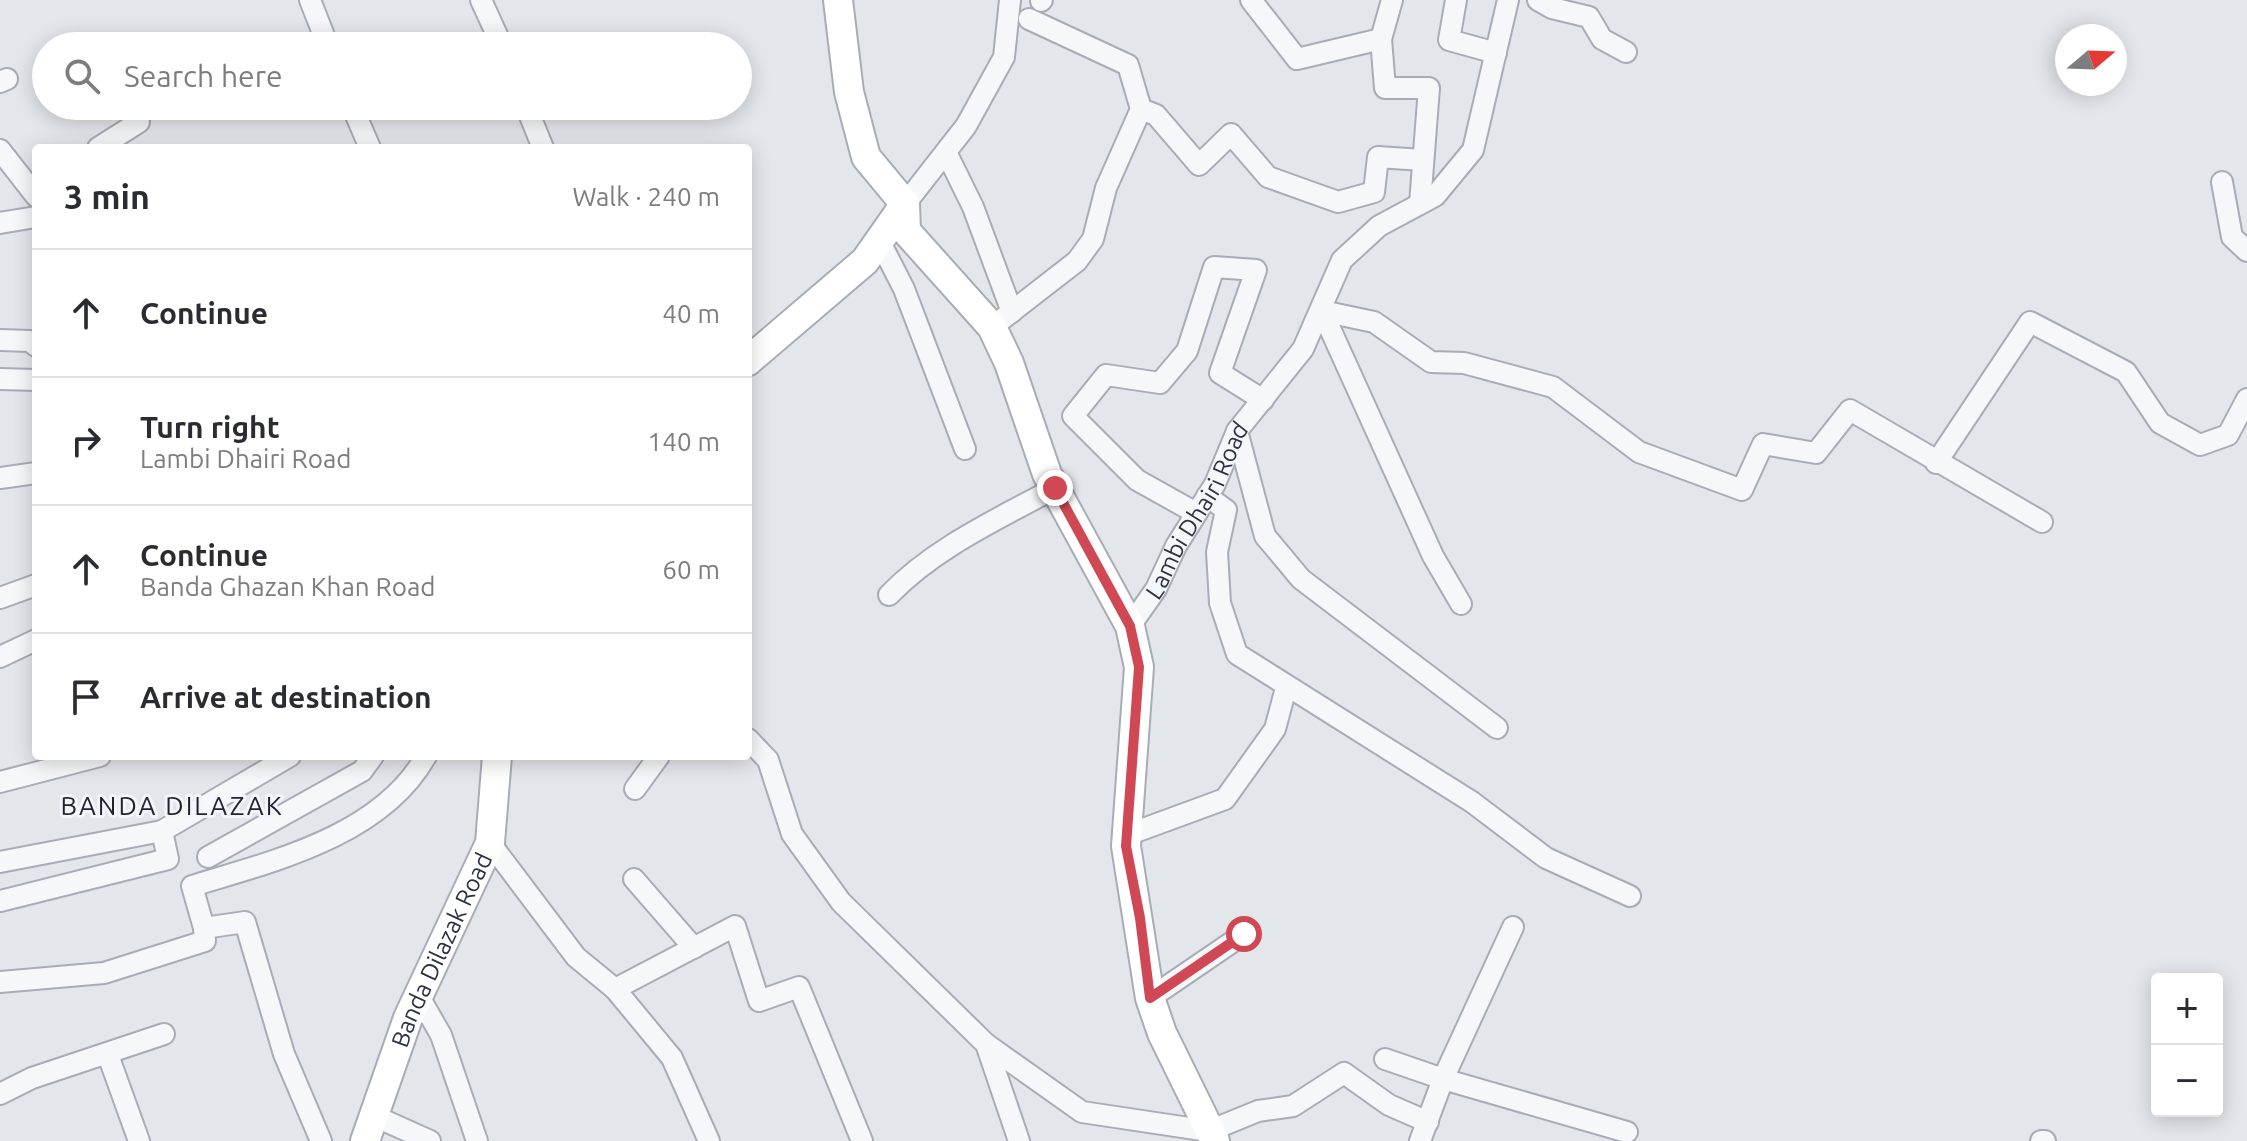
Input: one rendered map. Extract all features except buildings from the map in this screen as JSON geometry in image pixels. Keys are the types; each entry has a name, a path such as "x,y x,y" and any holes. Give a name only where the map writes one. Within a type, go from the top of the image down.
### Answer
{"street":[{"path":"310,0 323,32"},
{"path":"481,0 496,32"},
{"path":"838,0 849,92 866,157 905,204 906,231 1002,320"},
{"path":"752,358 865,261 966,126 1004,57 1010,0"},
{"path":"1251,0 1297,59 1381,39"},
{"path":"1392,0 1381,39 1385,88 1429,88 1420,204"},
{"path":"1456,0 1449,40 1496,53"},
{"name":"Lambi Dhairi Road","path":"1130,626 1156,589 1237,431 1303,349 1342,260 1379,226 1435,196 1473,150 1508,0"},
{"path":"1538,0 1552,8 1589,17 1602,39 1626,52"},
{"path":"1002,320 1077,261 1093,239 1106,188 1141,109 1128,65 1029,19"},
{"path":"1141,109 1156,115 1199,165 1231,134 1268,177 1338,202 1374,192 1378,157 1423,160"},
{"path":"358,120 368,144"},
{"path":"532,120 541,144"},
{"path":"104,144 139,122"},
{"path":"0,150 29,173"},
{"path":"946,152 973,207 1002,320 1055,488 1130,626 1139,667 1127,835 1150,998 1162,1033 1212,1136"},
{"path":"0,180 29,173"},
{"path":"2222,182 2232,237 2247,251"},
{"path":"0,223 32,218"},
{"path":"880,242 904,289 965,449"},
{"path":"1263,400 1220,373 1256,270 1214,267 1187,351 1160,383 1106,375 1073,416 1137,480 1226,510 1217,552 1220,603 1237,654 1286,688 1472,802 1546,858 1630,896"},
{"path":"1322,311 1374,322 1431,362 1464,363 1553,387 1639,452 1742,490 1763,444 1816,453 1850,410 1936,463 2042,522"},
{"path":"1322,311 1433,556 1461,604"},
{"path":"1936,463 2030,322 2126,372 2160,423 2200,445 2228,435 2247,399"},
{"path":"0,340 32,343"},
{"path":"0,379 32,380"},
{"path":"1237,431 1265,536 1301,579 1497,728"},
{"path":"0,478 32,474"},
{"path":"889,595 901,581 957,543 1055,488"},
{"path":"0,598 32,586"},
{"path":"0,657 32,642"},
{"path":"1127,835 1225,799 1275,729 1286,688"},
{"path":"752,743 768,760 792,834 841,902 986,1044 1082,1112 1212,1136 1258,1111 1293,1106 1344,1073 1424,1132 1443,1079 1513,927"},
{"path":"0,782 88,760"},
{"path":"0,862 162,831 283,760"},
{"path":"208,857 362,771 370,760"},
{"path":"0,982 104,973 205,941 192,886 282,859 376,814 423,760"},
{"name":"Banda Dilazak Road","path":"369,1128 418,995 490,843 497,760"},
{"path":"635,789 656,760"},
{"path":"0,901 168,859 162,831"},
{"path":"490,843 576,957 615,989 672,1058 709,1141"},
{"path":"634,879 694,948"},
{"path":"204,928 245,922 284,1054 321,1141"},
{"path":"615,989 735,926 759,1001 799,987 862,1141"},
{"path":"1150,998 1244,934"},
{"path":"418,995 441,1035 477,1141"},
{"path":"0,1094 32,1078 164,1034"},
{"path":"986,1044 1019,1141"},
{"path":"108,1055 139,1141"},
{"path":"1385,1059 1627,1132"},
{"path":"369,1128 430,1141"}],"district":[{"name":"BANDA DILAZAK","path":"172,805"}],"route":[{"path":"1055,488 1130,626 1139,667 1133,789 1126,846 1140,918 1150,998 1244,934"}]}
